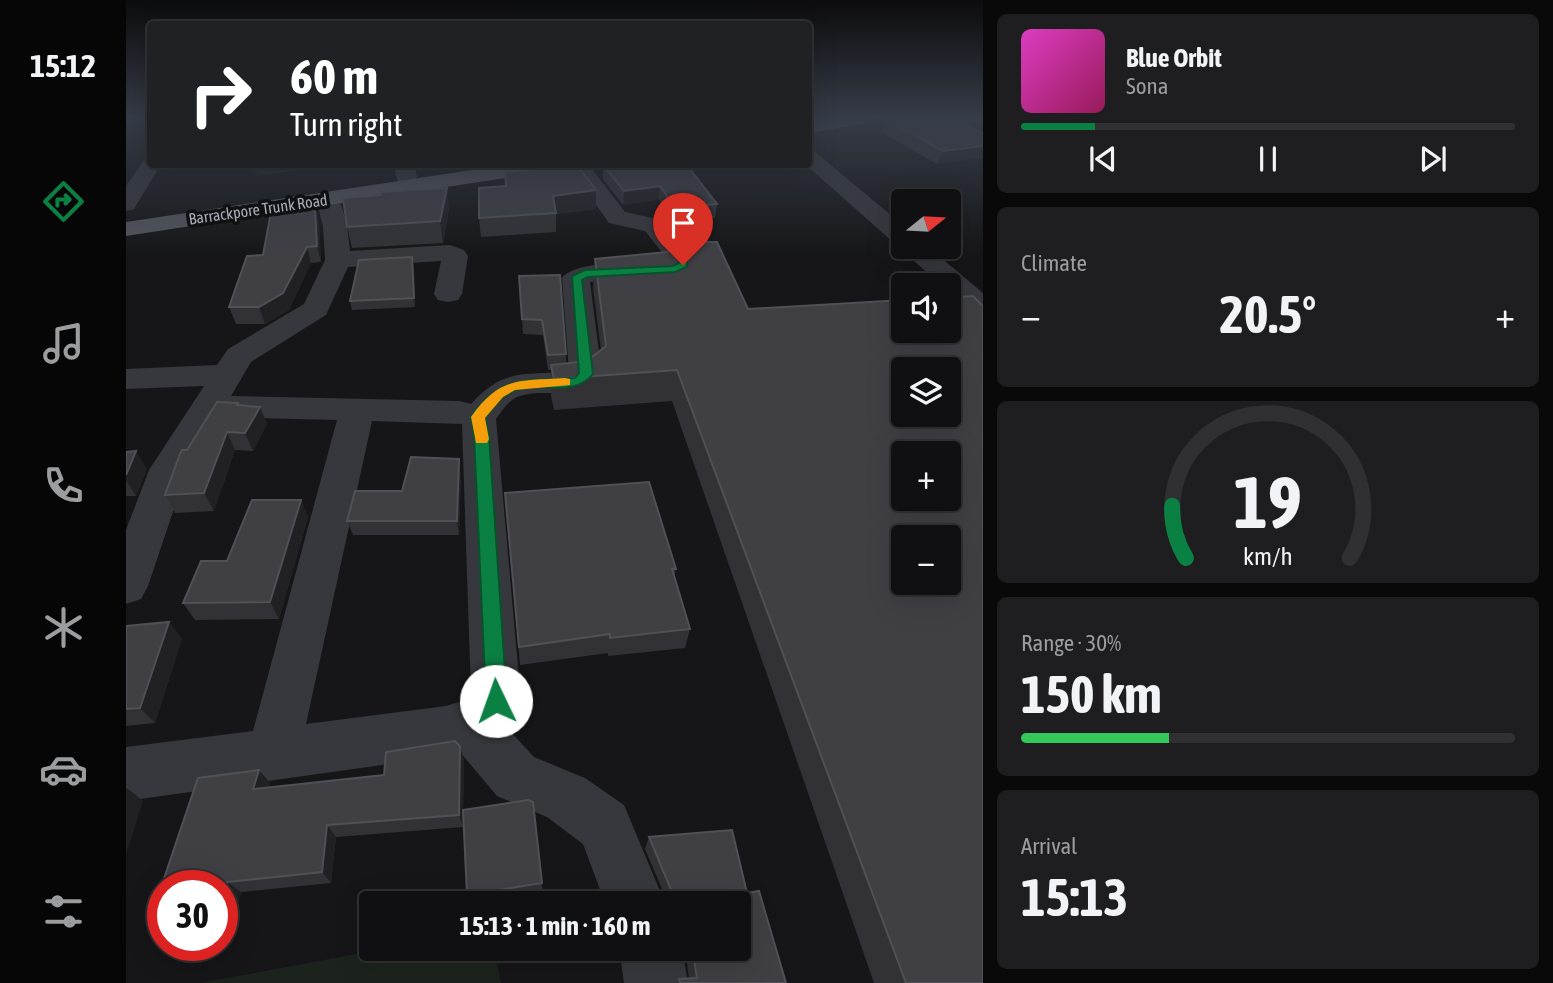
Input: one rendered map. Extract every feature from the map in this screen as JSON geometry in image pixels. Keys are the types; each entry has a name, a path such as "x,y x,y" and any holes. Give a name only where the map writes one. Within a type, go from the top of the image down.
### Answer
{"main road":[{"name":"Barrackpore Trunk Road","path":"126,218 404,171 440,168"},
{"name":"Barrackpore Trunk Road","path":"126,229 531,168"}],"street":[{"path":"817,164 891,228"},
{"path":"129,195 148,168"},
{"path":"478,417 498,394 512,386 578,382 586,374 576,278 585,274 675,269 683,265 682,258 653,225 623,221 613,215 579,168"},
{"path":"126,586 168,470 239,356 316,309 338,260 335,227 327,199"},
{"path":"338,260 450,253 454,256 448,294"},
{"path":"927,259 982,308"},
{"path":"126,379 358,410 460,412 478,417"},
{"path":"273,754 358,410"},
{"path":"126,774 446,731 482,720 496,701 478,417"},
{"path":"469,724 516,777 566,797 604,825 630,891"},
{"path":"652,961 656,983"}],"shaded area":[{"path":"359,954 359,961 496,961 501,983 200,983"}],"building":[{"path":"579,168 596,190 553,196 556,213 479,218 479,188 506,186 505,172"},
{"path":"605,168 689,168 717,204 675,208 660,186 624,191"},
{"path":"447,188 440,221 347,227 343,198 380,195 380,192"},
{"path":"315,208 317,246 307,247 283,293 259,307 229,307 247,256 263,255 271,212"},
{"path":"697,242 717,242 748,309 891,301 891,343 961,343 961,297 973,296 983,306 983,983 906,983 677,370 554,379 551,365 587,361 606,346 595,259 667,252"},
{"path":"412,257 414,298 350,301 359,260"},
{"path":"560,275 566,354 548,355 542,320 522,319 519,276"},
{"path":"217,402 260,407 245,433 227,432 204,493 165,495 182,450 187,450"},
{"path":"136,451 126,475 126,452"},
{"path":"411,457 459,459 457,521 347,521 355,491 402,491"},
{"path":"649,482 676,569 672,569 690,629 610,638 610,634 519,647 505,493"},
{"path":"252,500 301,500 270,602 183,603 201,561 227,561"},
{"path":"169,622 140,708 126,709 126,626"},
{"path":"455,741 460,746 459,815 327,825 322,872 238,881 238,870 167,870 198,778 259,770 253,789 384,775 386,752"},
{"path":"528,800 533,802 542,883 492,891 467,891 463,810"},
{"path":"732,830 747,891 672,891 649,837"},
{"path":"759,891 786,983 680,983 679,979 697,978 694,961 751,961 751,892"}],"slow traffic":[{"path":"482,439 478,417 498,394 512,386 565,382"}],"route":[{"path":"496,701 478,417 498,394 512,386 578,382 586,374 576,278 585,274 614,271 675,269 683,265"}]}
